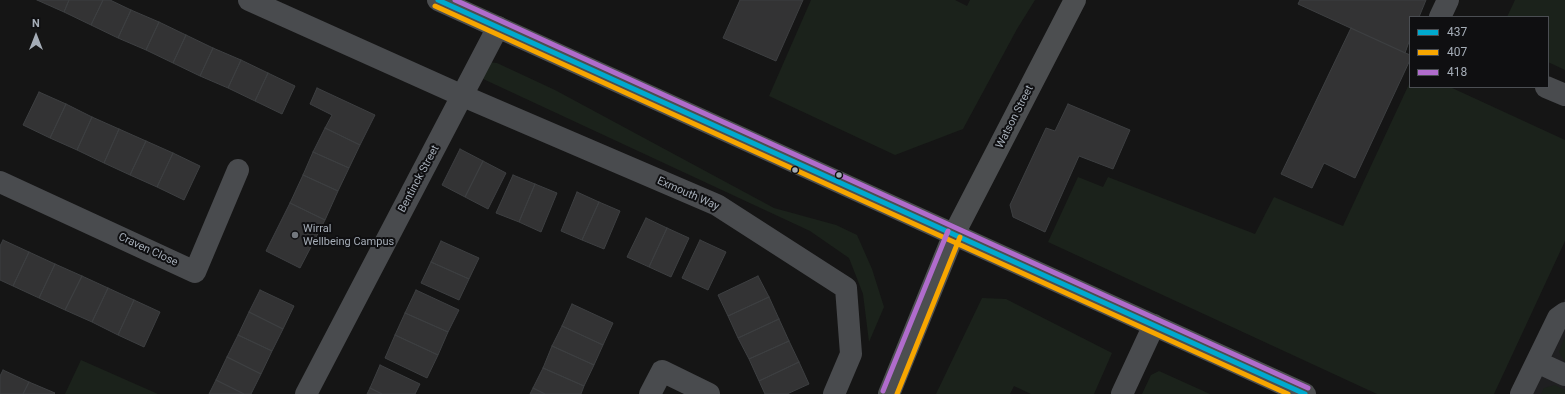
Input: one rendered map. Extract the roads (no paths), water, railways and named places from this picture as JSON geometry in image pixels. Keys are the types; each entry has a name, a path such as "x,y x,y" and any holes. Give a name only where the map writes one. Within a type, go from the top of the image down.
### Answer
{"main road":[{"path":"438,0 1154,324 1305,394"},
{"name":"Watson Street","path":"889,394 954,234 1075,0"}],"street":[{"path":"249,0 463,96"},
{"path":"1440,16 1448,0"},
{"name":"Bentinck Street","path":"306,394 498,27"},
{"path":"1548,88 1565,95"},
{"name":"Exmouth Way","path":"463,96 717,205 846,288 850,354 834,394"},
{"name":"Craven Close","path":"0,182 196,272 238,170"},
{"path":"1522,394 1558,318 1565,313"},
{"path":"1122,394 1154,324"},
{"path":"1537,362 1565,375"},
{"path":"650,394 662,370 709,394"}],"place":[{"name":"Wirral Wellbeing Campus","path":"295,235"}]}
